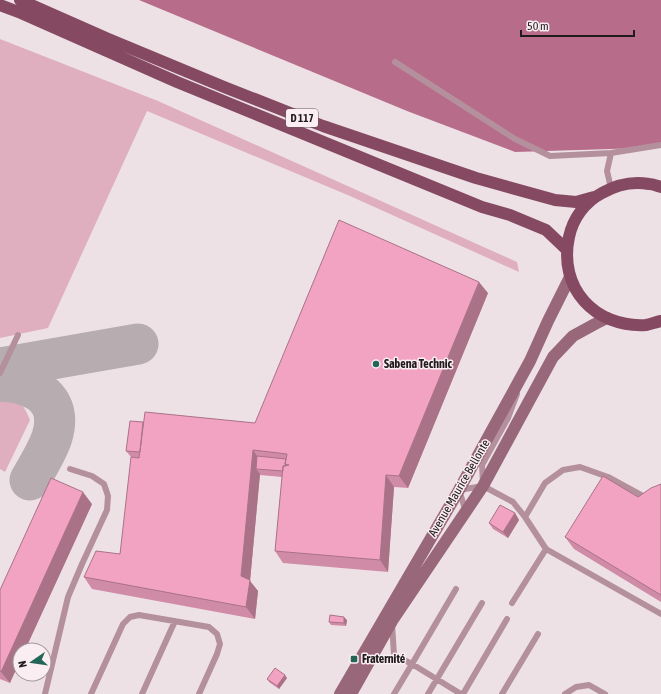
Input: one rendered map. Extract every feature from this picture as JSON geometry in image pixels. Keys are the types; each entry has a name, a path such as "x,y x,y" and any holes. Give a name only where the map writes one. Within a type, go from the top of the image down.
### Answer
{"main road":[{"name":"D 117","path":"20,0 224,87 323,126 476,178 555,200 576,202 594,197"},
{"name":"D 117","path":"0,5 177,82 482,207 510,215 546,230 566,248"},
{"path":"661,187 650,184 630,183 611,188 594,197 580,212 570,229 566,248 567,266 570,277 579,294 591,308 607,318 627,325 648,325 661,321"}],"street":[{"name":"Avenue Maurice Bellonte","path":"351,694 388,619 530,361 570,277"},
{"name":"Avenue Maurice Bellonte","path":"340,694 388,619 466,512 483,486 553,357 573,336 607,318"},
{"path":"648,325 661,328"}],"lane":[{"path":"395,62 514,139 550,156 611,153 661,145"},
{"path":"611,153 607,171 611,188"},
{"path":"0,373 18,334"},
{"path":"483,486 482,465 508,418 530,361"},
{"path":"525,517 545,483 563,470 580,467 608,477 641,495"},
{"path":"45,694 68,597 107,510 108,496 104,484 92,476 70,469"},
{"path":"466,512 459,490 483,486 513,502 525,517 546,549 661,614"},
{"path":"512,603 546,549"},
{"path":"394,694 456,589"},
{"path":"428,694 482,603"},
{"path":"91,694 122,624 130,617 138,615 209,627 217,634 220,644 218,654 199,694"},
{"path":"388,619 394,655 462,694 507,619"},
{"path":"142,694 175,621"},
{"path":"502,694 538,634"},
{"path":"565,694 576,687 589,685 605,694"}],"shaded area":[{"path":"139,0 661,0 661,143 643,148 515,152 407,111"},
{"path":"0,39 158,101 517,262 519,272 350,196 147,111 48,328 0,338"},
{"path":"0,401 15,401 24,407 30,420 5,472 0,469"}],"building":[{"path":"339,220 479,282 399,476 386,475 380,560 275,551 283,466 289,465 285,464 287,454 253,450 241,576 250,580 246,607 84,577 96,551 120,554 131,457 139,458 145,412 255,423"},
{"path":"130,421 143,422 140,452 126,451"},
{"path":"257,456 286,459 286,466 283,466 283,471 256,469"},
{"path":"603,476 638,497 651,488 661,484 661,595 565,537"},
{"path":"51,478 83,492 15,642 12,642 12,648 1,672 0,590"},
{"path":"500,505 515,513 503,532 489,523"},
{"path":"330,615 344,617 344,623 329,622"},
{"path":"275,668 285,675 277,686 267,679"}],"taxiway":[{"path":"0,368 138,344"},
{"path":"0,381 18,383 33,388 46,398 54,411 55,419 52,437 30,480"}],"place":[{"name":"Sabena Technic","path":"376,364"},
{"name":"Fraternité","path":"354,659"}]}
